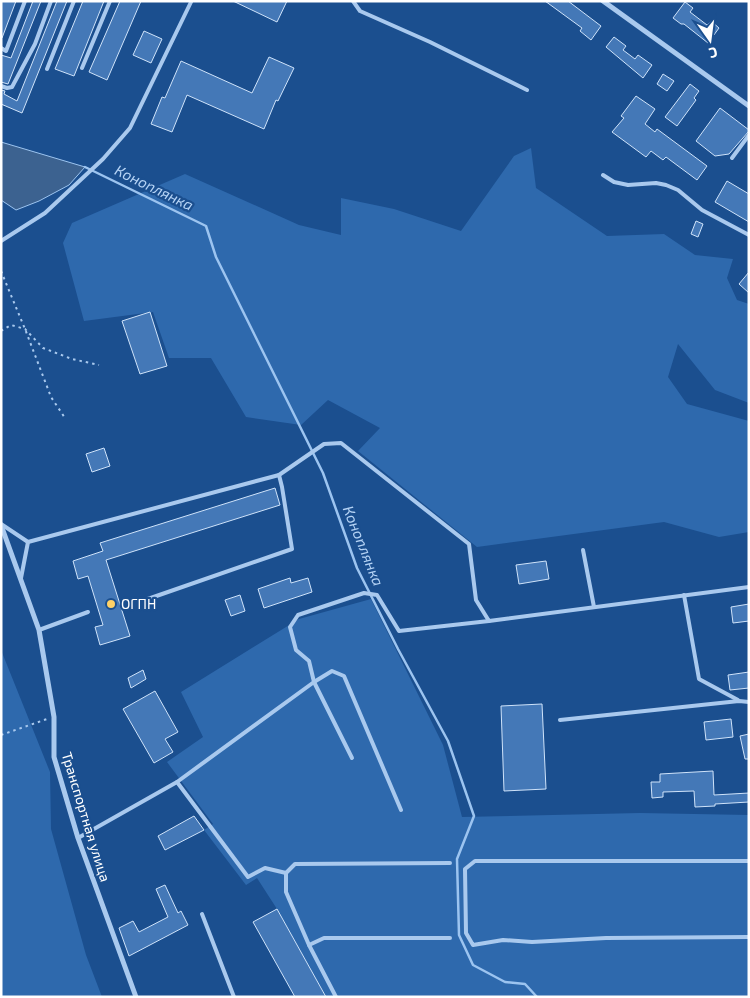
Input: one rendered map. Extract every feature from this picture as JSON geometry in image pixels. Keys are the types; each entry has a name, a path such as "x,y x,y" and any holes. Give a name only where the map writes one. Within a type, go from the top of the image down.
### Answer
{"street":[{"path":"602,1 749,106"},
{"name":"Транспортная улица","path":"1,524 39,630 54,717 54,757 78,838 136,997"}],"lane":[{"path":"1,48 6,51 25,1"},
{"path":"1,86 12,87 35,44 51,1"},
{"path":"47,69 74,1"},
{"path":"82,68 110,1"},
{"path":"353,1 360,11 430,42 527,90"},
{"path":"1,241 45,213 103,159 130,128 191,2"},
{"path":"732,158 749,135"},
{"path":"603,175 614,182 628,185 666,184 678,190 702,210 749,235"},
{"path":"1,524 28,542 279,475 324,444 341,443 469,544 476,600 489,621"},
{"path":"142,601 292,549 279,475"},
{"path":"21,578 28,542"},
{"path":"583,550 594,607"},
{"path":"352,758 314,682 309,661 296,650 290,627 298,615 364,593 377,595 399,631 749,587"},
{"path":"684,595 698,679 739,701"},
{"path":"39,630 88,612"},
{"path":"78,838 177,782 314,682 332,671 344,676 401,810"},
{"path":"560,720 739,701 749,702"},
{"path":"177,782 248,877 265,868 286,873"},
{"path":"749,861 475,861 465,869 466,933 474,945 503,940 532,942 606,938 749,937"},
{"path":"336,997 309,945 286,892 286,873 295,864 450,863"},
{"path":"202,914 234,997"},
{"path":"309,945 324,938 450,938"}],"path":[{"path":"1,271 26,329 50,397 65,418"},
{"path":"1,331 11,325 26,329 43,348 72,359 99,365"},
{"path":"1,735 54,717"}],"shaded area":[{"path":"1,142 85,167 69,185 39,201 16,210 1,200"},
{"path":"531,148 536,188 607,236 664,234 695,255 733,259 727,278 737,300 749,304 749,403 715,390 678,344 668,377 687,404 749,421 749,532 719,537 664,522 477,547 358,451 380,428 328,400 301,425 246,417 211,358 169,358 153,312 84,321 63,243 72,223 185,174 299,225 341,235 341,198 394,209 461,231 514,156"},
{"path":"371,599 443,745 462,817 640,813 749,815 749,997 326,997 277,909 257,878 246,885 204,830 213,824 167,762 203,737 181,692 299,619"},
{"path":"1,650 50,772 51,829 86,955 102,997 1,997"}],"building":[{"path":"1,1 16,1 2,38 1,38"},
{"path":"33,1 41,1 8,84 1,82 1,55 11,58"},
{"path":"57,1 67,1 22,113 1,104 1,90 5,91 4,94 17,101"},
{"path":"83,1 104,1 74,76 55,69"},
{"path":"120,1 141,1 107,80 89,72"},
{"path":"233,1 287,1 277,22"},
{"path":"545,1 568,1 601,26 591,40 580,31 582,28"},
{"path":"685,2 693,8 690,12 707,25 711,21 719,28 708,43 684,24 673,18"},
{"path":"144,31 162,39 151,63 133,55"},
{"path":"614,37 626,46 623,50 635,59 638,55 652,65 643,78 606,47"},
{"path":"269,57 294,68 278,101 276,100 264,129 187,95 172,132 151,124 162,97 165,98 181,61 252,93"},
{"path":"663,74 674,81 667,91 657,84"},
{"path":"690,84 699,91 694,98 696,100 677,126 665,117"},
{"path":"636,96 655,109 645,124 655,132 657,129 707,166 697,180 666,157 663,160 651,151 646,157 612,132 624,118 621,116"},
{"path":"720,108 749,131 729,154 715,156 696,141"},
{"path":"727,181 749,194 749,222 715,202"},
{"path":"696,221 703,224 698,237 691,234"},
{"path":"749,272 749,293 739,284"},
{"path":"150,312 167,366 140,374 122,321"},
{"path":"104,448 110,466 92,472 86,454"},
{"path":"275,488 280,505 106,560 130,636 100,645 95,627 103,625 88,576 78,579 73,561 103,551 100,543"},
{"path":"546,561 549,579 519,584 516,565"},
{"path":"290,578 291,583 308,578 312,592 264,608 258,589"},
{"path":"240,595 245,611 231,616 225,600"},
{"path":"749,604 749,621 733,623 731,607"},
{"path":"143,670 146,679 131,688 128,678"},
{"path":"749,672 749,688 730,690 728,675"},
{"path":"155,691 178,732 165,739 173,752 154,763 123,709"},
{"path":"542,704 546,789 504,791 501,706"},
{"path":"731,719 733,737 706,740 704,722"},
{"path":"749,734 749,759 745,759 740,736"},
{"path":"713,771 714,795 749,793 749,802 695,807 694,791 663,792 663,797 652,798 651,782 660,782 660,774"},
{"path":"194,816 204,830 165,850 158,836"},
{"path":"165,885 178,913 181,911 188,925 129,956 119,928 133,921 139,932 168,917 156,889"},
{"path":"277,909 326,997 295,997 253,922"}],"waterway":[{"name":"Коноплянка","path":"85,167 206,226 216,257 323,473 357,568 448,741 474,816 457,859 459,935 473,965 505,982 525,984 537,997"}],"place":[{"name":"ОГПН","path":"111,604"}]}
